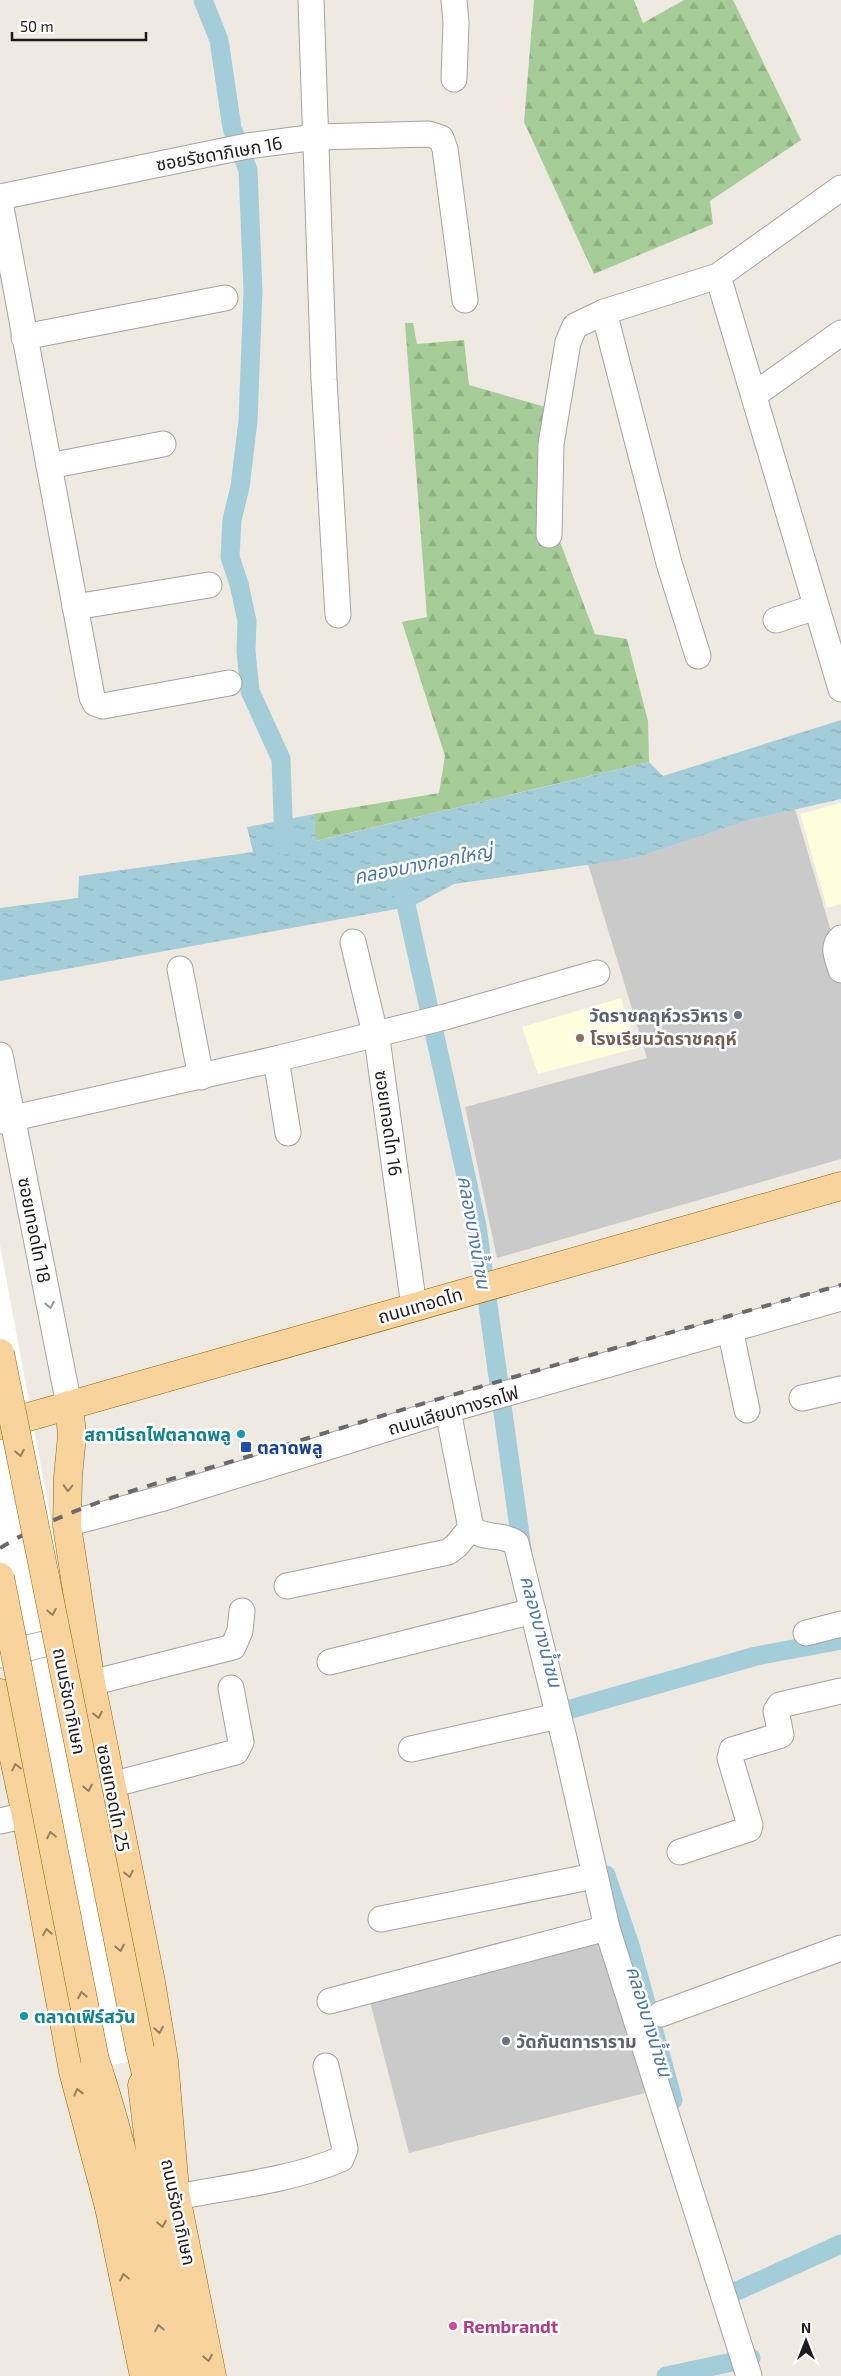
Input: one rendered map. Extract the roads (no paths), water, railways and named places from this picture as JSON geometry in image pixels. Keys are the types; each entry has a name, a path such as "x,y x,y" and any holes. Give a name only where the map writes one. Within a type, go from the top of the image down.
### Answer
{"main road":[{"name":"ถนนเทอดไท","path":"0,1425 841,1186"},
{"name":"ถนนรัชดาภิเษก","path":"0,1353 140,2049 176,2193 212,2376"},
{"name":"ซอยเทอดไท 25","path":"69,1405 72,1435 66,1526 111,1785 151,1982 164,2061 176,2193"},
{"path":"0,1577 95,2060 109,2207"},
{"path":"0,1693 13,1818 73,2071 109,2207 144,2376"},
{"name":"ถนนรัชดาภิเษก","path":"140,2049 144,2109 151,2168 191,2376"},
{"path":"95,2060 110,2103 130,2181 168,2376"}],"street":[{"path":"311,0 324,380 338,616"},
{"path":"454,0 456,23 454,79"},
{"name":"ซอยรัชดาภิเษก 16","path":"0,197 241,148 316,137 430,134 440,138 445,149 465,300"},
{"path":"549,535 551,444 568,342 575,326 604,312 718,276 841,188"},
{"path":"0,202 92,698 103,706 229,683"},
{"path":"718,276 841,689"},
{"path":"24,337 225,298"},
{"path":"604,312 669,563 698,656"},
{"path":"754,395 841,333"},
{"path":"49,466 163,444"},
{"path":"75,607 209,585"},
{"path":"776,620 816,607"},
{"path":"841,938 836,943 835,948 841,970"},
{"name":"ซอยเทอดไท 16","path":"353,942 376,1033 414,1307"},
{"path":"180,969 201,1077"},
{"path":"6,1120 201,1077 446,1017 597,973"},
{"name":"ซอยเทอดไท 18","path":"0,1055 6,1120 69,1405"},
{"path":"276,1059 288,1133"},
{"name":"ถนนเลียบทางรถไฟ","path":"66,1526 74,1522 160,1499 448,1411 841,1298"},
{"path":"730,1329 747,1410"},
{"path":"802,1398 841,1389"},
{"path":"448,1411 471,1528 476,1533 487,1536 502,1536 516,1543 607,1928 749,2376"},
{"path":"287,1586 448,1552 456,1546 471,1528"},
{"path":"92,1683 233,1647 240,1631 242,1611"},
{"path":"330,1662 533,1611"},
{"path":"806,1633 841,1624"},
{"path":"0,1655 48,1643 67,1644 86,1649"},
{"path":"111,1785 236,1752 241,1742 231,1688"},
{"path":"680,1852 749,1829 750,1825 730,1758 732,1750 781,1735 776,1711 780,1705 841,1691"},
{"path":"411,1749 558,1716"},
{"path":"381,1918 594,1876"},
{"path":"330,2001 607,1928"},
{"path":"661,2014 841,1948"},
{"path":"176,2193 285,2176 327,2165 341,2159 345,2149 326,2066"}],"water":[{"name":"คลองบางกอกใหญ่","path":"841,720 841,799 749,820 635,858 454,884 413,906 0,981 0,908 78,898 79,876 253,852 247,827 314,814 316,841 649,762 663,776"}],"waterway":[{"path":"203,0 219,40 232,128 248,170 253,291 248,421 240,487 232,520 230,557 239,584 247,621 246,651 250,691 281,759 284,845"},
{"name":"คลองบางน้ำชน","path":"401,882 477,1226 523,1556"},
{"path":"564,1711 756,1656 841,1640"},
{"name":"คลองบางน้ำชน","path":"606,1875 630,1945 673,2100"},
{"path":"726,2296 841,2244"},
{"path":"666,2376 751,2358"}],"railway":[{"path":"0,1548 63,1516 130,1492 625,1345 841,1285"}],"place":[{"name":"วัดราชคฤห์วรวิหาร","path":"738,1015"},
{"name":"โรงเรียนวัดราชคฤห์","path":"580,1038"},
{"name":"สถานีรถไฟตลาดพลู","path":"241,1434"},
{"name":"ตลาดพลู","path":"246,1447"},
{"name":"ตลาดเฟิร์สวัน","path":"24,2016"},
{"name":"วัดกันตทาราราม","path":"506,2041"},
{"name":"Rembrandt","path":"453,2326"}]}
